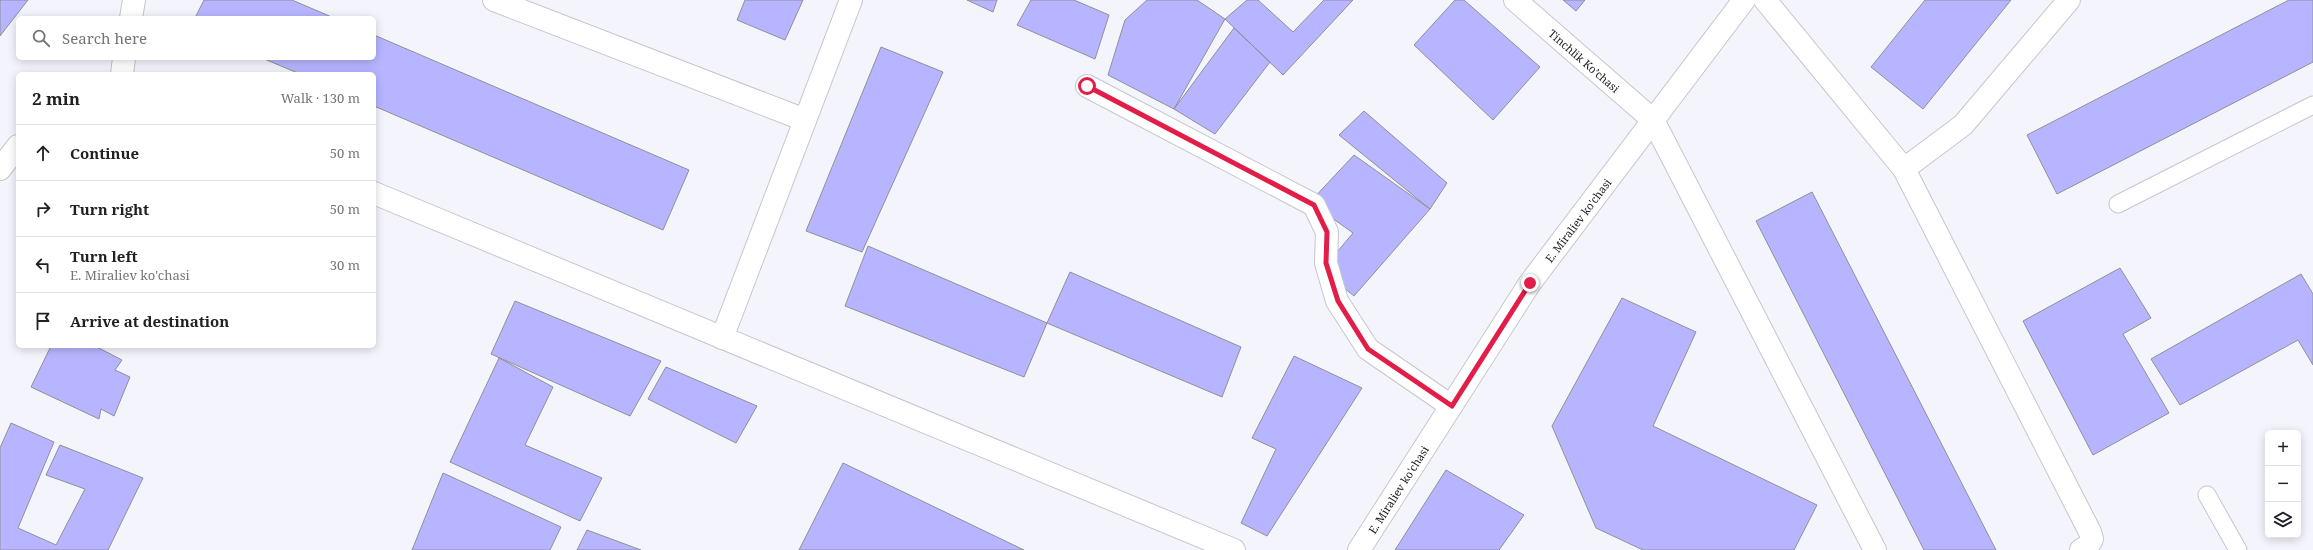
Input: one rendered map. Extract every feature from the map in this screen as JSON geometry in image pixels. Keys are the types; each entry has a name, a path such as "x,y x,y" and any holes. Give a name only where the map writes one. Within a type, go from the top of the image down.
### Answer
{"street":[{"path":"131,16 134,0"},
{"path":"494,0 805,120"},
{"path":"722,338 851,0"},
{"name":"Tinchlik Ko’chasi","path":"1515,0 1653,120"},
{"name":"E. Miraliev ko'chasi","path":"1359,550 1530,283 1744,0"},
{"path":"1765,0 1904,169 2090,532 2092,539 2088,546 2081,550"},
{"path":"1904,169 1963,125 2069,0"},
{"path":"122,72 124,60"},
{"path":"1087,86 1314,205 1327,232 1326,263 1338,301 1368,349 1452,406"},
{"path":"1653,120 1875,550"},
{"path":"0,169 16,149"},
{"path":"376,194 1234,550"}],"lane":[{"path":"2118,204 2313,105"},
{"path":"2207,494 2238,550"}],"building":[{"path":"0,0 28,0 0,36"},
{"path":"204,0 292,0 329,16 196,16"},
{"path":"745,0 803,0 785,40 737,20"},
{"path":"967,0 997,0 993,12"},
{"path":"1031,0 1074,0 1109,15 1095,59 1017,25"},
{"path":"1147,0 1197,0 1225,19 1174,109 1108,75 1125,20"},
{"path":"1247,0 1258,0 1293,32 1324,0 1353,0 1283,75 1225,19"},
{"path":"1455,0 1464,0 1540,67 1493,120 1414,45"},
{"path":"1563,0 1585,0 1576,11"},
{"path":"1925,0 2011,0 1923,109 1871,67"},
{"path":"2289,0 2313,0 2313,62 2057,194 2027,135"},
{"path":"1234,28 1270,62 1215,134 1174,109"},
{"path":"376,36 689,170 663,230 376,107 376,72 295,72 267,60 376,60"},
{"path":"881,47 943,72 862,252 806,231"},
{"path":"1364,111 1447,183 1430,209 1339,135"},
{"path":"1354,155 1430,209 1354,296 1322,270 1353,233 1310,202"},
{"path":"1812,192 1996,550 1924,550 1756,221"},
{"path":"868,246 1047,323 1024,377 845,306"},
{"path":"2120,268 2151,318 2123,334 2169,413 2093,455 2023,321"},
{"path":"1070,272 1241,347 1222,397 1047,323"},
{"path":"2301,274 2313,294 2313,365 2298,340 2180,405 2151,359"},
{"path":"1622,298 1696,332 1653,426 1817,505 1794,550 1643,550 1596,528 1552,426"},
{"path":"515,301 661,361 630,416 491,354"},
{"path":"50,348 99,348 122,360 115,370 130,377 114,416 101,409 99,419 31,387"},
{"path":"1294,356 1362,388 1267,536 1241,523 1276,449 1252,438"},
{"path":"499,358 553,387 525,445 602,478 580,521 450,462"},
{"path":"666,367 757,406 736,443 648,399"},
{"path":"11,423 54,442 18,528 56,545 85,489 46,475 60,445 143,478 108,550 0,550 0,448"},
{"path":"843,463 1024,550 799,550"},
{"path":"1446,470 1524,515 1499,550 1395,550"},
{"path":"443,473 561,527 550,550 412,550"},
{"path":"587,530 641,550 577,550"}],"route":[{"path":"1087,86 1314,205 1327,232 1326,263 1338,301 1368,349 1452,406 1530,283"}]}
